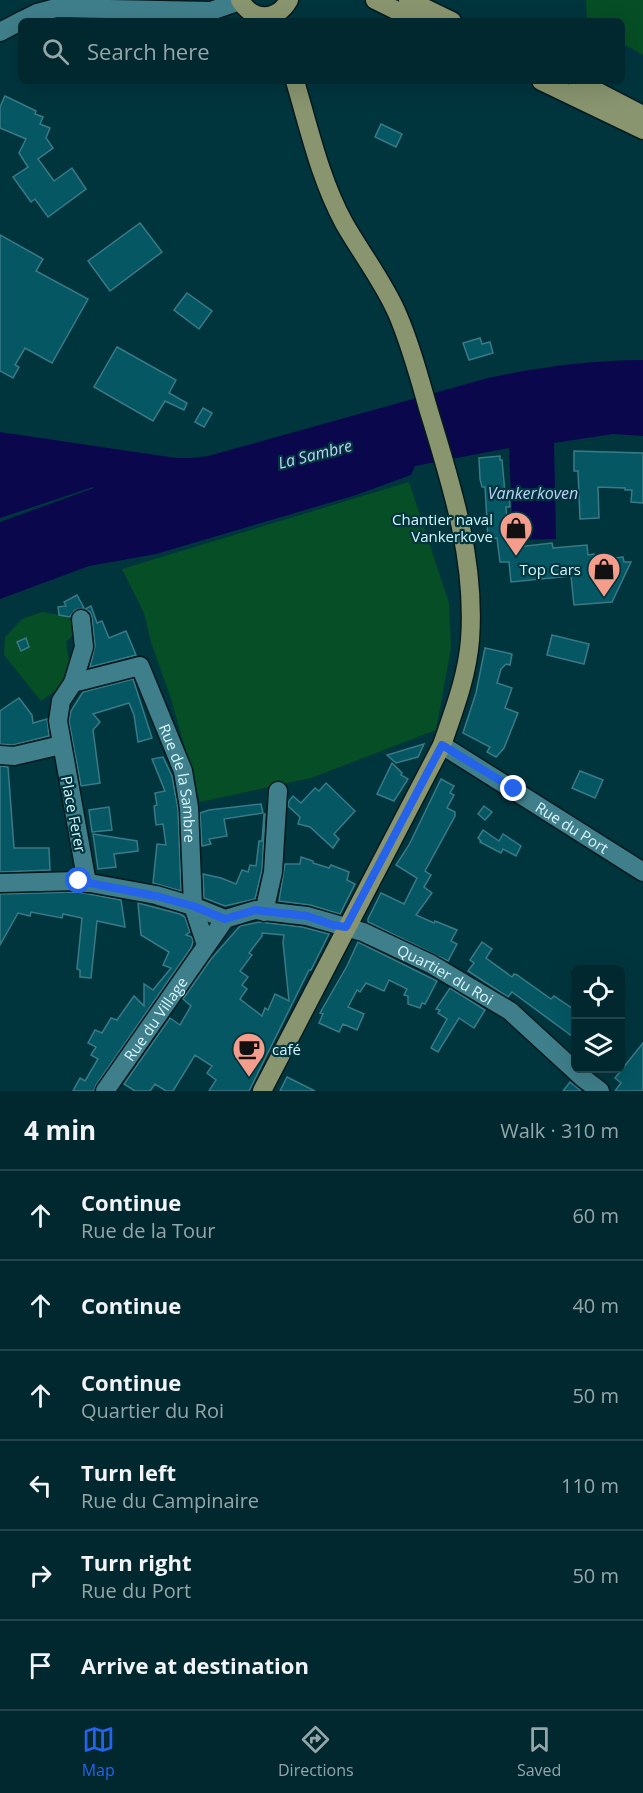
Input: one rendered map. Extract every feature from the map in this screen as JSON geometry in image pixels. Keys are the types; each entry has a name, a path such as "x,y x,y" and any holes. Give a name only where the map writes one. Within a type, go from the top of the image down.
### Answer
{"main road":[{"path":"240,0 244,7 258,16 274,18 290,0"},
{"path":"375,0 412,18"},
{"path":"408,0 446,18"},
{"path":"262,1091 442,745 462,687 470,639 469,573 454,491 420,380 397,312 344,222 321,170 296,84"},
{"path":"547,84 643,130"},
{"path":"583,84 643,115"}],"street":[{"path":"27,18 56,8 211,11 240,0"},
{"path":"0,32 18,23"},
{"name":"Place Ferer","path":"81,619 84,647 73,683 61,701 58,720 87,883"},
{"name":"Rue de la Sambre","path":"73,683 140,666 183,771 189,808 193,906 206,945"},
{"path":"0,755 14,756 61,745"},
{"name":"Rue du Port","path":"442,745 643,872"},
{"path":"264,912 273,872 278,791"},
{"path":"0,883 79,881 156,896 193,906 225,919"},
{"name":"Quartier du Roi","path":"225,919 255,910 307,916 363,932 431,964 510,1011 600,1091"},
{"name":"Rue du Village","path":"105,1091 225,919"}],"green space":[{"path":"586,0 643,0 643,55 625,45 625,18 587,18"},
{"path":"409,482 449,603 451,648 436,730 311,778 200,802 144,613 122,569"},
{"path":"42,612 67,616 75,624 74,634 66,642 70,668 69,681 41,701 4,655 5,637 22,619"}],"water":[{"path":"643,360 643,436 613,434 554,443 556,539 513,540 509,448 415,466 411,475 356,495 156,554 89,566 0,599 0,522 94,488 0,518 0,432 176,458 192,458 208,456 488,378 565,365"}],"building":[{"path":"5,96 36,111 35,114 43,117 40,124 50,128 46,138 53,148 38,159 54,181 72,168 86,189 48,217 35,199 31,202 13,177 28,167 19,153 26,139 0,128 0,107"},
{"path":"381,124 402,134 396,147 375,137"},
{"path":"140,223 162,252 110,291 88,261"},
{"path":"0,235 43,259 36,271 88,299 52,363 25,348 15,365 19,367 13,378 0,371"},
{"path":"187,293 212,311 199,329 174,310"},
{"path":"480,338 482,344 490,342 493,353 469,360 463,343"},
{"path":"117,347 176,380 169,393 187,403 184,410 165,401 153,421 94,387"},
{"path":"203,408 212,413 204,427 195,422"},
{"path":"574,451 643,453 643,503 631,502 632,490 598,487 599,518 580,519 578,471 574,471"},
{"path":"500,456 505,493 509,494 510,507 506,507 509,548 552,543 553,548 587,545 588,555 594,554 595,560 623,557 624,562 631,562 612,602 574,605 571,576 511,582 509,562 500,562 497,538 488,539 485,487 482,487 480,479 479,458"},
{"path":"77,595 84,608 75,610 70,617 59,615 58,607 66,606 64,602"},
{"path":"91,606 97,623 102,621 109,638 126,631 136,655 90,667 95,646 92,617 85,609"},
{"path":"552,635 589,644 584,664 547,655"},
{"path":"26,638 29,647 21,651 17,642"},
{"path":"485,648 512,654 510,665 506,664 501,669 497,683 512,688 505,708 518,713 504,748 496,757 487,752 490,747 463,733 476,693"},
{"path":"133,679 152,738 138,742 134,715 129,703 93,714 100,722 93,730 100,783 81,786 69,721 71,711 83,692"},
{"path":"19,698 32,715 33,723 47,719 49,736 13,745 0,744 0,711"},
{"path":"424,744 418,757 396,763 387,755"},
{"path":"163,757 172,776 178,809 181,891 153,883 157,844 166,845 163,824 156,825 154,806 157,805 155,793 165,791 152,759"},
{"path":"392,763 402,773 401,775 408,779 394,801 377,794"},
{"path":"0,766 8,767 14,848 49,848 50,870 0,872"},
{"path":"580,771 603,780 595,798 572,788"},
{"path":"441,779 454,786 450,793 454,795 447,808 455,812 455,816 425,871 431,875 424,887 432,893 416,915 457,930 451,941 457,944 448,961 368,922 381,893 404,904 417,878 396,865 409,845"},
{"path":"326,783 355,811 334,834 339,839 333,848 310,827 298,824 300,817 288,806 293,796 301,803 315,788 319,791"},
{"path":"261,804 263,813 224,819 227,836 209,839 211,844 202,846 200,813"},
{"path":"484,806 492,812 485,820 478,814"},
{"path":"109,807 112,830 92,832 89,810"},
{"path":"264,814 262,870 255,899 225,906 204,898 203,874 236,884 242,870 248,872 250,865 256,866 259,841 262,841"},
{"path":"483,830 499,841 503,834 521,846 516,856 503,849 501,853 480,842 478,838"},
{"path":"93,834 137,841 138,851 114,854 116,867 98,869"},
{"path":"301,857 329,868 331,865 349,872 347,880 355,884 340,914 310,905 279,901 285,864 300,864"},
{"path":"78,892 121,900 125,927 97,921 91,978 80,977 80,970 77,969 82,918 63,914 62,918 31,912 30,916 18,913 0,945 0,894"},
{"path":"138,903 185,917 190,932 186,935 192,937 193,942 191,948 94,1091 73,1091 80,1078 85,1081 98,1059 91,1055 96,1047 88,1043 95,1030 102,1033 111,1018 117,1020 134,996 144,1006 144,984 153,990 171,968 163,965 169,952 141,935"},
{"path":"260,922 302,927 329,934 249,1091 209,1091 216,1080 207,1073 212,1066 195,1055 173,1091 166,1091 155,1084 150,1091 135,1091 124,1084 170,1018 180,1025 191,1006 183,999 211,959 240,926","holes":["262,933 284,935 289,1001 275,994 268,1010 265,1008 262,1016 240,999 247,989 242,985 248,977 240,971 252,955 249,953"]},
{"path":"358,942 437,981 425,1004 422,1003 420,1008 408,1004 408,996 404,995 407,989 389,980 384,991 366,983 360,992 357,990 348,1007 364,1014 357,1030 343,1024 339,1032 319,1023 323,1014 320,1013"},
{"path":"482,942 492,949 486,958 512,977 514,974 517,975 551,999 554,996 571,1008 571,1035 512,992 508,997 468,971 474,963 470,960"},
{"path":"450,988 485,1010 474,1028 459,1018 438,1052 431,1048 447,1019 438,1013 440,1010 436,1009"},
{"path":"643,1043 643,1091 615,1091 621,1083 615,1078 619,1073 625,1073 625,1066"},
{"path":"287,1077 315,1091 280,1091"},
{"path":"570,1082 575,1086 581,1091 563,1091"}],"place":[{"name":"Chantier naval Vankerkove","path":"516,557"},
{"name":"Top Cars","path":"604,598"},
{"name":"café","path":"249,1078"}],"route":[{"path":"79,881 156,896 193,906 225,919 255,910 307,916 346,927 442,745 514,789"}],"water label":[{"name":"La Sambre","path":"315,454"},
{"name":"Vankerkoven","path":"533,493"}]}
